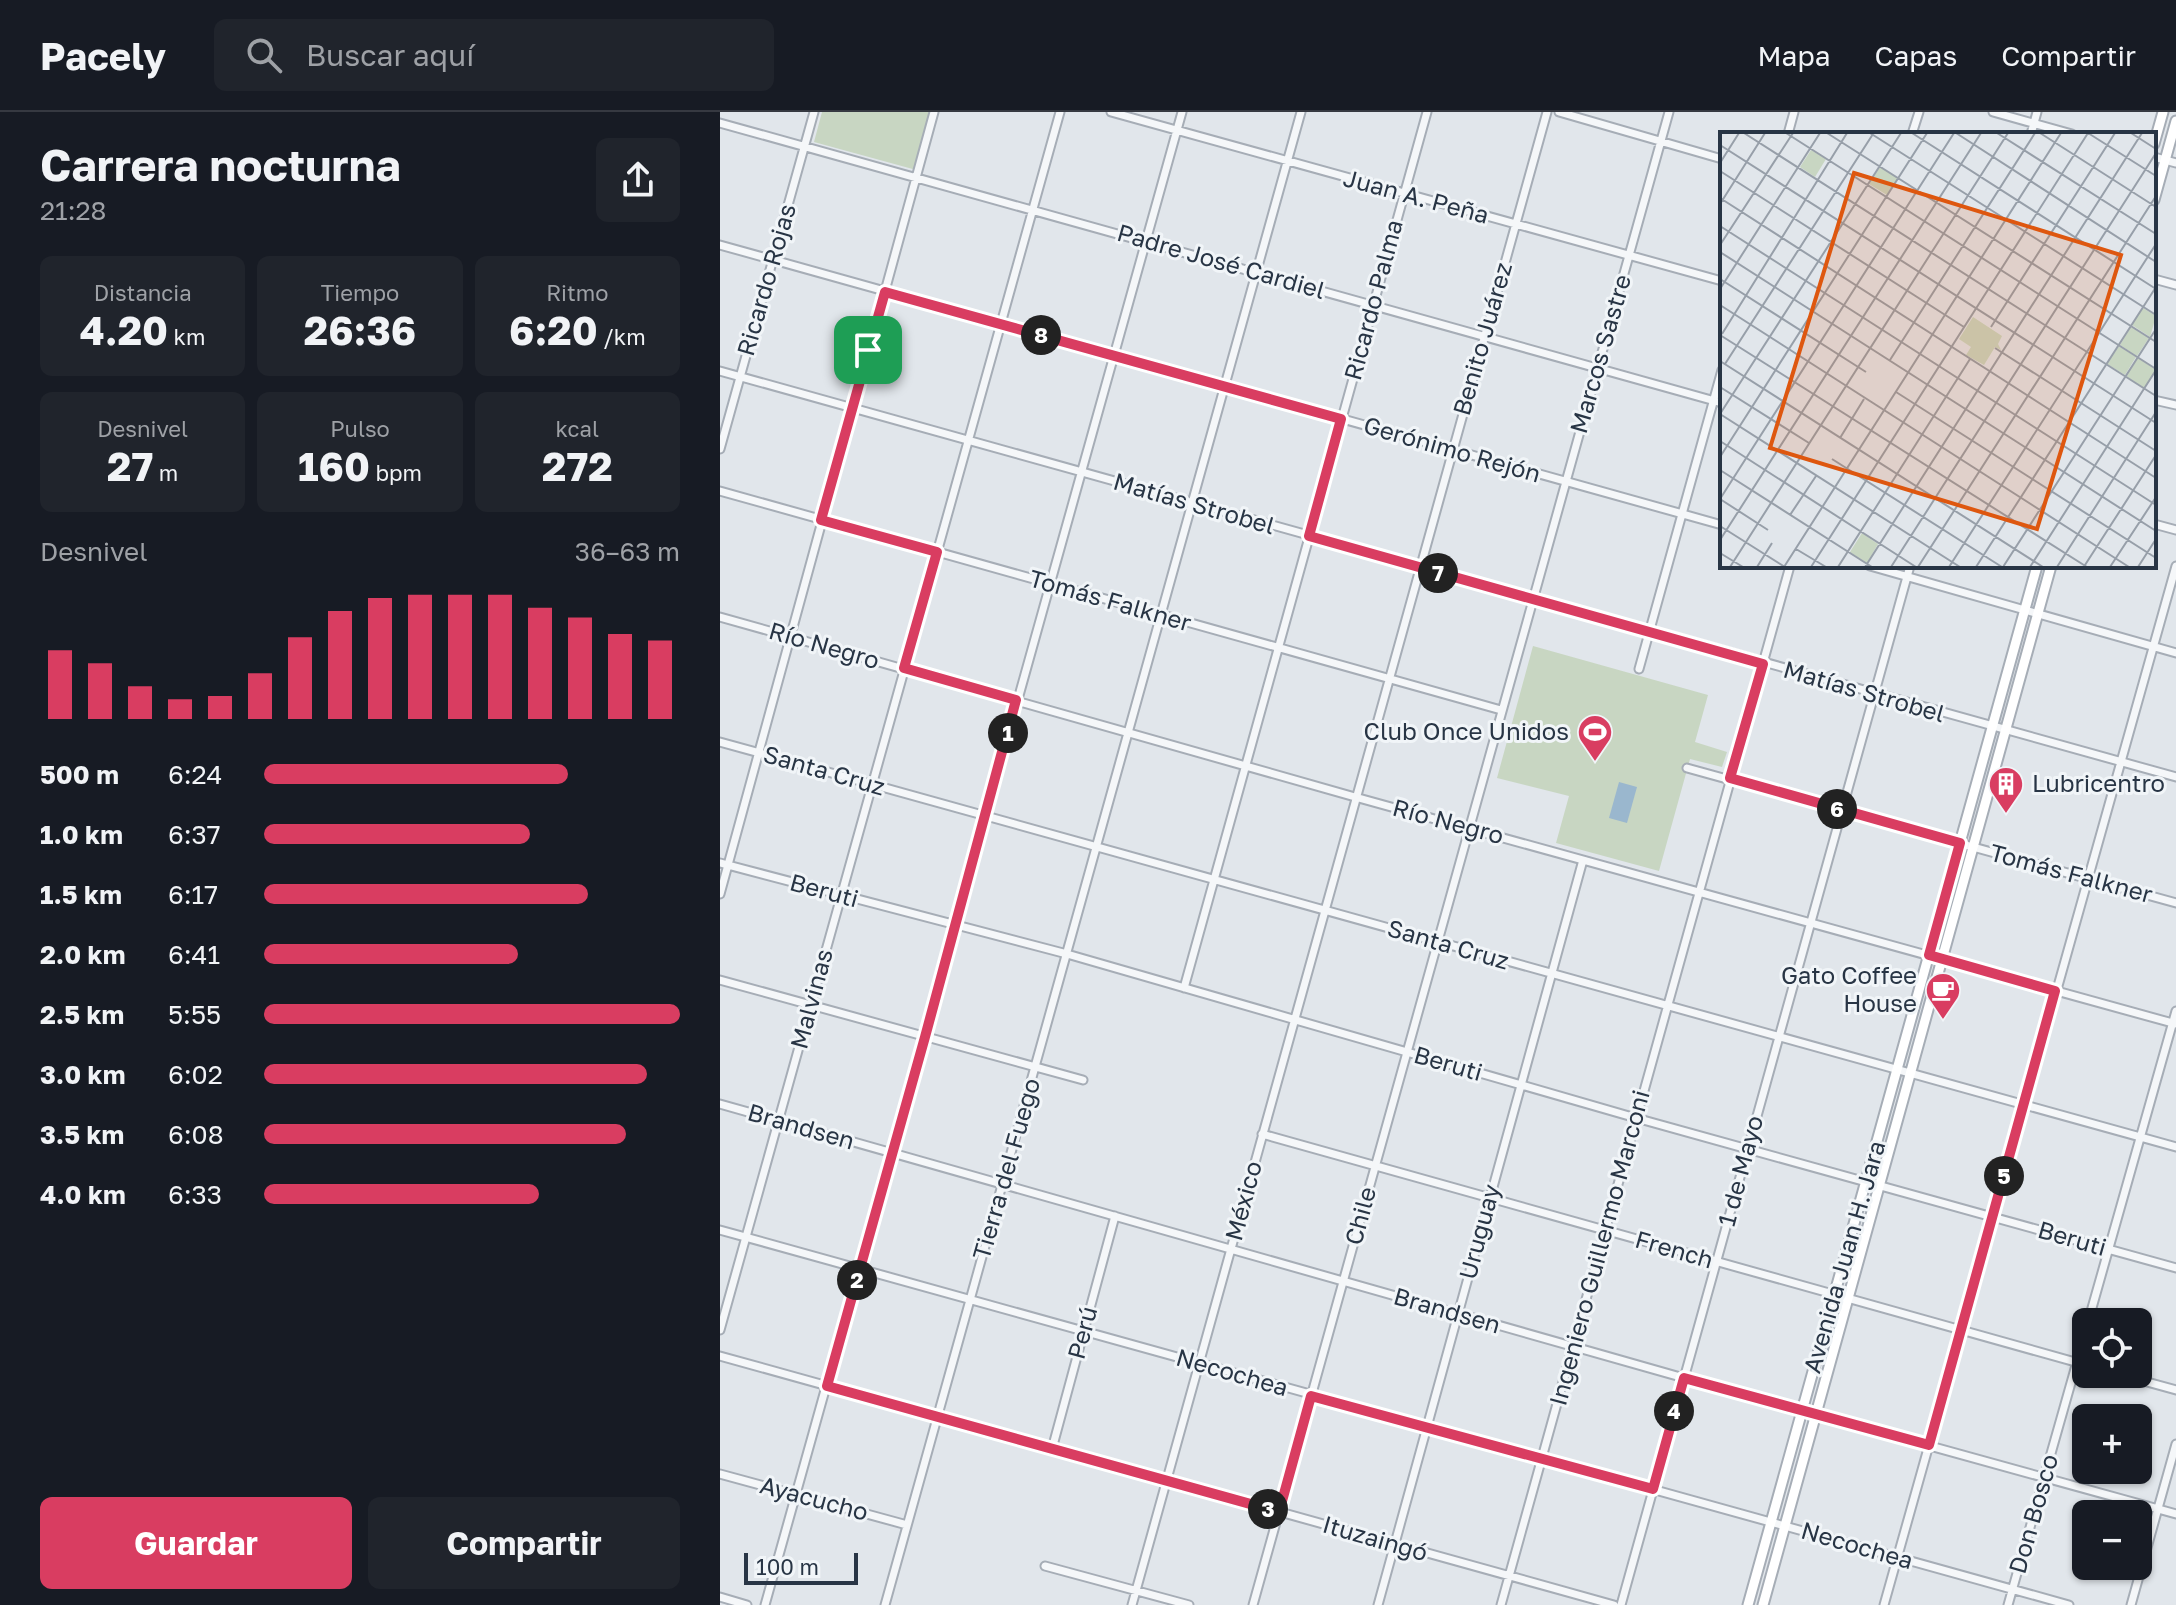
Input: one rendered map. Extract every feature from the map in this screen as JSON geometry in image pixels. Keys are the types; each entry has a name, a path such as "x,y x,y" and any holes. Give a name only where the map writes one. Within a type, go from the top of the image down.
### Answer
{"main road":[{"path":"2156,137 2163,112"},
{"path":"2156,193 2176,121"},
{"name":"Avenida Juan H. Jara","path":"1748,1605 2036,568"},
{"name":"Avenida Juan H. Jara","path":"1763,1605 2050,568"}],"street":[{"name":"Ricardo Rojas","path":"720,449 814,112"},
{"path":"720,894 724,864 760,753 789,636 934,112"},
{"name":"Malvinas","path":"720,1330 1060,112"},
{"name":"Juan A. Peña","path":"1111,112 1720,280"},
{"path":"765,1605 1182,112"},
{"name":"Tierra del Fuego","path":"885,1605 1301,112"},
{"name":"Ricardo Palma","path":"1245,766 1427,112"},
{"name":"Benito Juárez","path":"1355,797 1547,112"},
{"path":"1559,112 1720,158"},
{"name":"Marcos Sastre","path":"1468,828 1669,112"},
{"path":"1789,132 1794,112"},
{"path":"1913,132 1919,112"},
{"path":"1993,112 2065,132"},
{"path":"2032,132 2037,112"},
{"name":"Padre José Cardiel","path":"720,123 1718,402"},
{"path":"2156,158 2176,163"},
{"name":"Gerónimo Rejón","path":"720,245 1720,524"},
{"path":"2156,280 2176,285"},
{"name":"Matías Strobel","path":"720,371 2005,732 2176,777"},
{"path":"2156,400 2176,405"},
{"path":"1639,669 1682,514 1718,402"},
{"name":"Tomás Falkner","path":"720,491 1501,710"},
{"path":"2156,525 2176,530"},
{"path":"1884,1605 2176,566"},
{"name":"Ingeniero Guillermo Marconi","path":"1501,1605 1789,568"},
{"path":"1877,568 2176,653"},
{"name":"1 de Mayo","path":"1621,1605 1909,568"},
{"name":"Río Negro","path":"720,617 2174,1024"},
{"name":"Santa Cruz","path":"720,742 2176,1147"},
{"path":"1184,988 1245,766"},
{"name":"Tomás Falkner","path":"1687,768 2176,903"},
{"name":"México","path":"1132,1605 1355,797"},
{"name":"Chile","path":"1253,1605 1468,828"},
{"name":"Uruguay","path":"1378,1605 1583,860"},
{"name":"Beruti","path":"724,864 1067,954 1636,1118 2176,1268"},
{"path":"720,980 1083,1080"},
{"path":"2092,1308 2176,1011"},
{"name":"Brandsen","path":"720,1104 1684,1378 2176,1514"},
{"name":"French","path":"1262,1134 2072,1361"},
{"name":"Perú","path":"1052,1449 1115,1216"},
{"name":"Necochea","path":"720,1230 2069,1605"},
{"name":"Ituzaingó","path":"720,1356 1614,1605"},
{"name":"Don Bosco","path":"2008,1605 2072,1380"},
{"path":"2152,1383 2176,1390"},
{"path":"2131,1605 2176,1444"},
{"name":"Ayacucho","path":"720,1474 907,1525"},
{"path":"1045,1566 1189,1605"},
{"path":"720,1597 747,1605"}],"green space":[{"path":"822,112 936,112 920,171 814,142"},
{"name":"Club Once Unidos","path":"1533,646 1708,695 1695,742 1727,752 1722,767 1690,759 1659,871 1556,843 1569,796 1497,778"}],"water":[{"path":"1619,782 1637,787 1627,823 1609,818"}],"place":[{"name":"Club Once Unidos","path":"1595,763"},
{"name":"Lubricentro","path":"2006,815"},
{"name":"Gato Coffee House","path":"1943,1021"}],"route":[{"path":"885,292 1341,419 1309,536 1763,664 1730,778 1960,843 1929,955 2055,991 1929,1445 1684,1378 1653,1489 1311,1396 1279,1512 827,1386 1016,700 904,668 937,552 821,520 868,350 885,292"}]}
